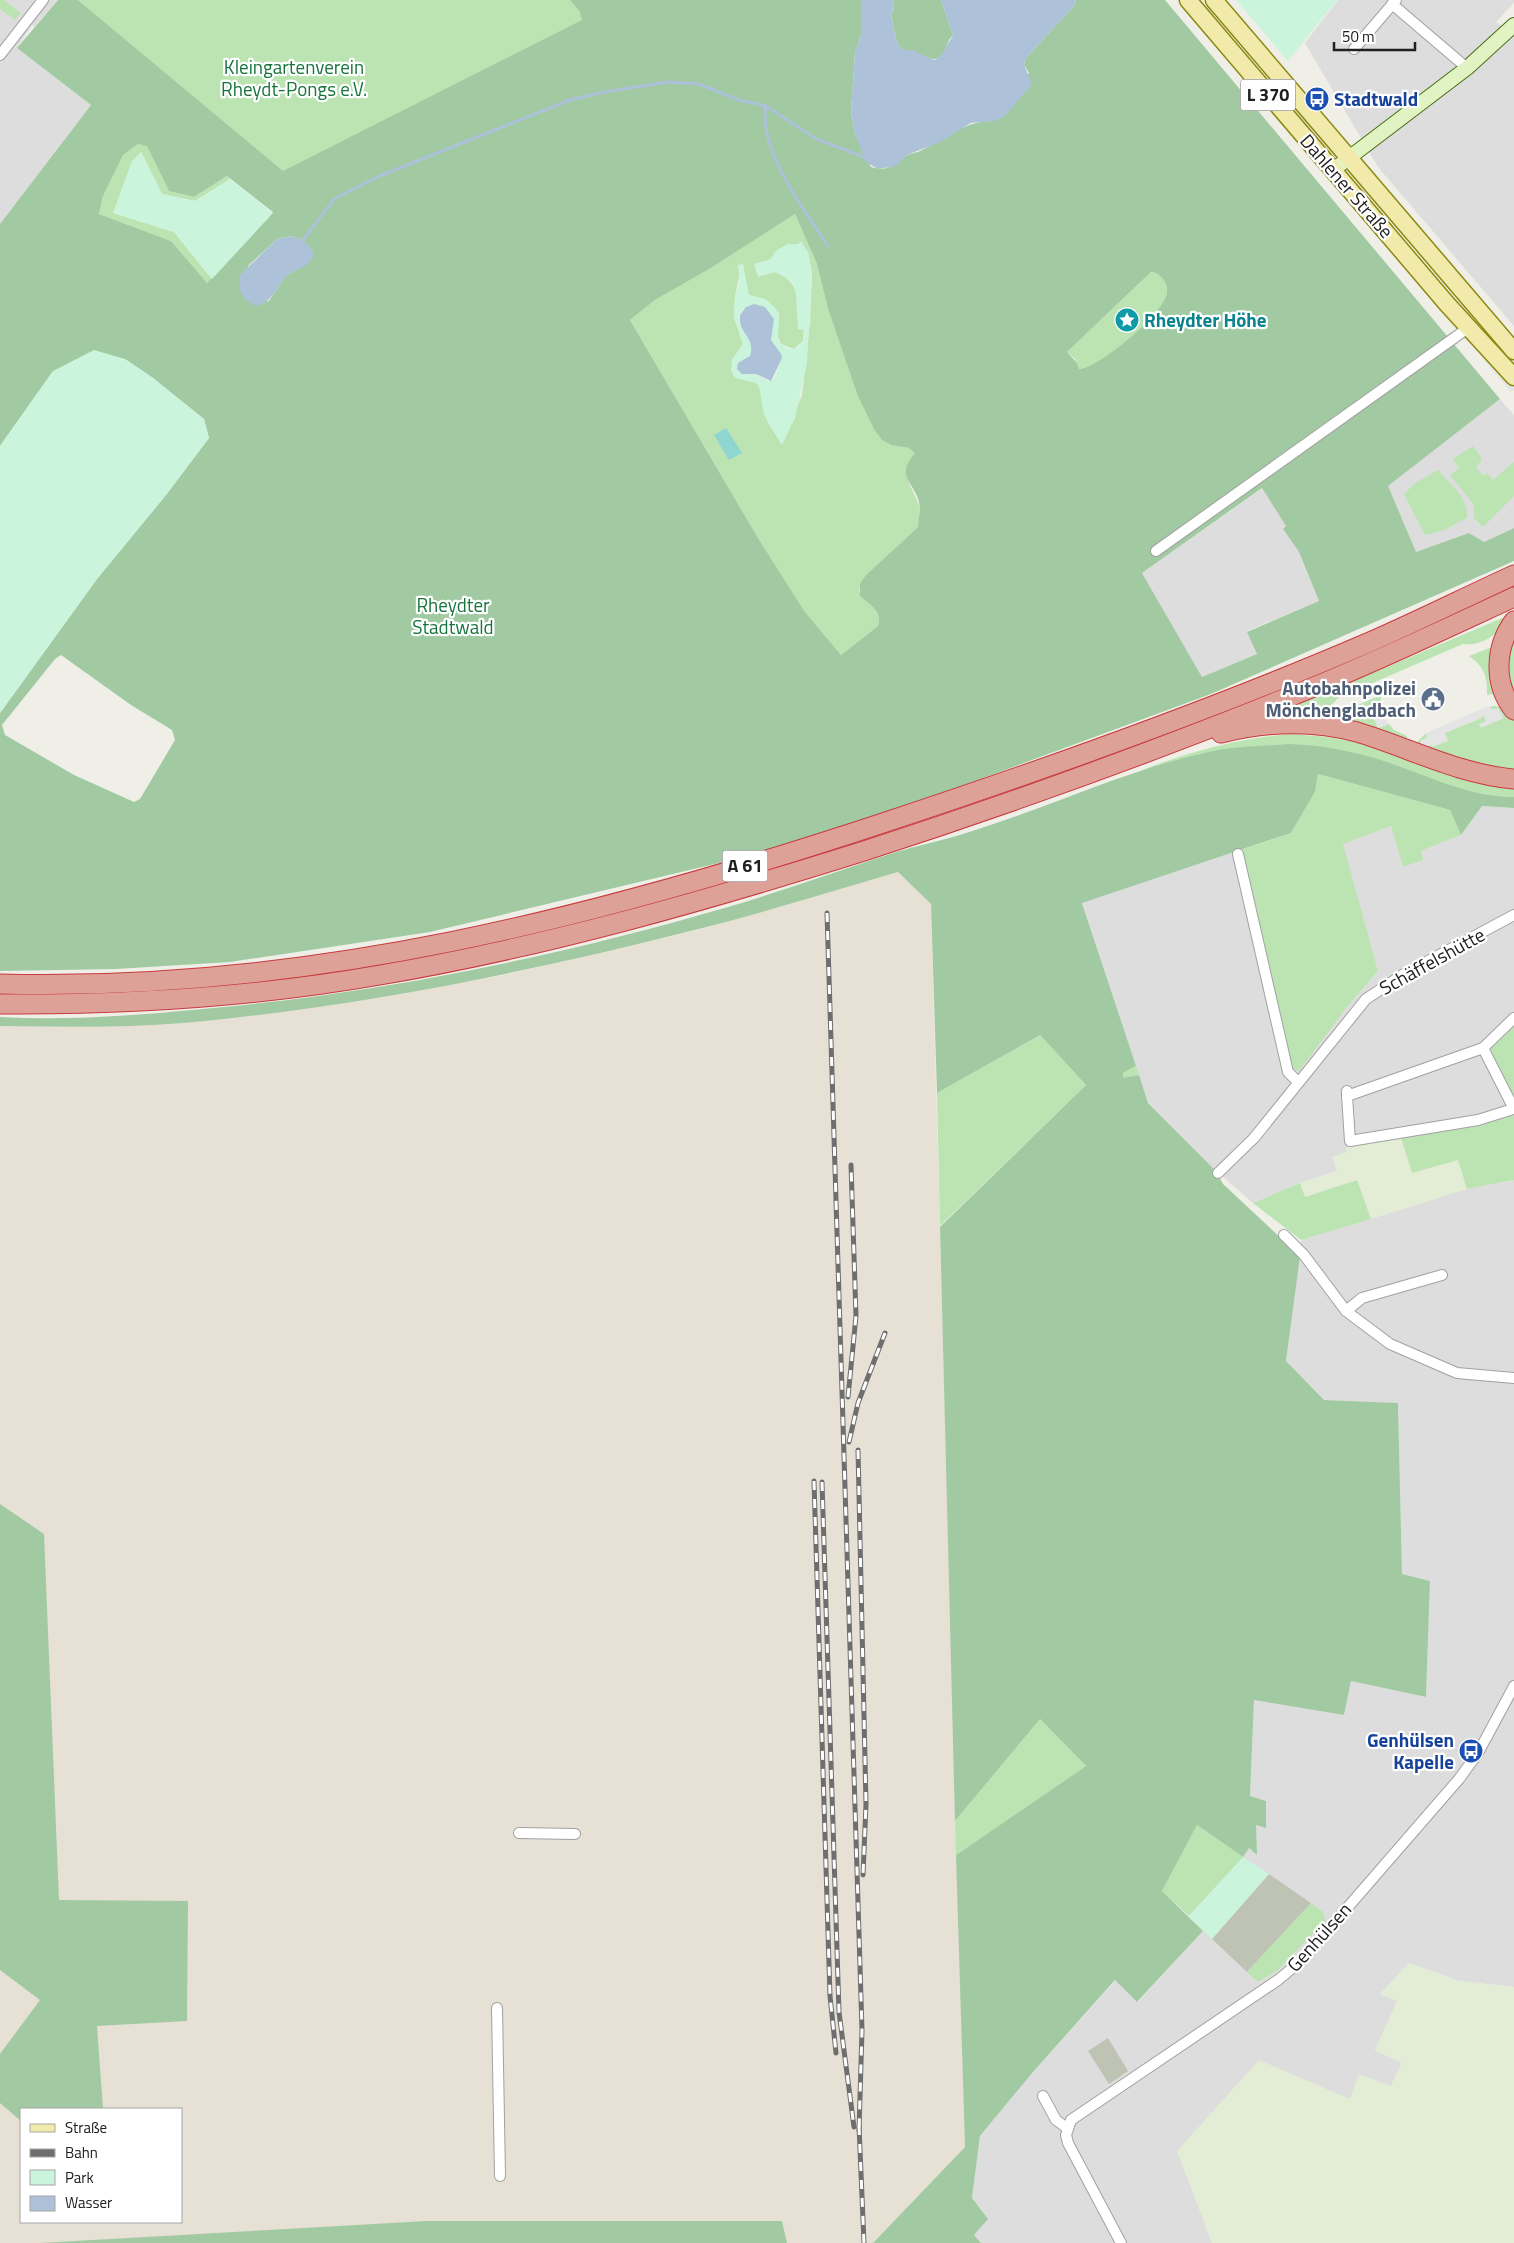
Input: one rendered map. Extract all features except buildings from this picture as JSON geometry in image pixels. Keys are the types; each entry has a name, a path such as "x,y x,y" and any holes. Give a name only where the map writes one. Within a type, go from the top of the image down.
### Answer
{"highway":[{"name":"A 61","path":"0,984 129,983 288,970 455,942 633,899 844,836 1099,749 1372,641 1514,575"},
{"name":"A 61","path":"0,1004 120,1002 258,991 377,976 466,959 626,920 795,873 1011,802 1313,688 1514,597"},
{"path":"1514,621 1502,642 1498,664 1503,692 1514,710"},
{"path":"1128,758 1240,728 1271,724 1297,724 1356,732 1474,773 1514,779"}],"main road":[{"name":"Dahlener Straße","path":"1188,0 1468,328"},
{"name":"Dahlener Straße","path":"1214,0 1514,351"},
{"name":"L 370","path":"1468,328 1514,377"}],"street":[{"path":"0,55 38,2"},
{"path":"1354,49 1394,2 1467,68"},
{"path":"1333,170 1467,68 1514,25"},
{"path":"1156,551 1468,328"},
{"path":"1238,854 1288,1072 1298,1082"},
{"name":"Schäffelshütte","path":"1218,1173 1254,1138 1366,999 1404,974 1514,915"},
{"path":"1483,1048 1513,1109 1478,1120 1350,1141 1347,1093 1483,1048 1514,1018"},
{"path":"1284,1235 1304,1256 1346,1311 1390,1344 1457,1373 1514,1378"},
{"path":"1346,1311 1362,1298 1442,1275"},
{"name":"Genhülsen","path":"1067,2128 1070,2120 1278,1980 1302,1960 1459,1779 1478,1753 1514,1686"},
{"path":"519,1833 576,1834"},
{"path":"497,2008 500,2176"},
{"path":"1043,2096 1056,2120 1067,2128 1068,2143 1121,2243"}],"shaded area":[{"path":"0,0 58,0 34,27 32,25 15,51 17,48 91,105 0,224"},
{"path":"1338,0 1514,0 1514,3 1496,22 1514,34 1514,326 1378,167 1305,43"},
{"path":"1487,358 1514,389 1511,392 1484,360"},
{"path":"1500,399 1514,415 1514,528 1484,542 1469,533 1416,553 1387,486"},
{"path":"726,428 742,453 729,460 714,435"},
{"path":"1263,488 1287,526 1283,529 1299,552 1319,601 1247,631 1257,654 1202,677 1142,573"},
{"path":"1381,704 1384,718 1389,724 1378,728 1370,709"},
{"path":"1488,706 1491,710 1498,708 1504,718 1481,728 1479,724 1486,721 1483,714 1481,718 1445,733 1448,741 1423,748 1420,741 1427,737 1426,733"},
{"path":"1482,806 1514,808 1514,1113 1503,1118 1347,1148 1348,1152 1337,1171 1300,1183 1253,1203 1215,1170 1148,1103 1082,902 1238,851 1347,1007 1378,971 1342,844 1391,826 1404,867 1421,851 1461,835"},
{"path":"898,872 931,904 965,2147 873,2243 787,2243 782,2221 80,2243 0,2243 0,1026 100,1027 182,1023 393,995 494,977 702,929"},
{"path":"1401,1137 1459,1160 1467,1189 1371,1219 1357,1180 1305,1197 1300,1183 1337,1171 1332,1157 1347,1152 1346,1148"},
{"path":"1514,1180 1514,1987 1459,1981 1409,1963 1380,1994 1398,2001 1375,2050 1402,2063 1391,2086 1178,2151 1212,2243 981,2243 974,2235 972,2198 980,2136 1033,2072 1116,1980 1138,2002 1203,1931 1189,1916 1249,1848 1256,1854 1256,1825 1266,1828 1266,1801 1250,1796 1254,1700 1344,1715 1351,1681 1426,1697 1430,1581 1402,1574 1398,1403 1324,1400 1286,1361 1301,1240 1466,1189"},
{"path":"1269,1874 1311,1903 1247,1972 1212,1939"},
{"path":"1409,1963 1459,1981 1514,1987 1514,2243 1212,2243 1177,2151 1259,2060 1350,2099 1359,2074 1391,2086 1402,2063 1375,2050 1397,2001 1380,1994"},
{"path":"1108,2038 1128,2071 1109,2084 1088,2051"}],"green space":[{"path":"0,0 4,0 21,13 15,20 0,9"},
{"name":"Rheydter Stadtwald","path":"58,0 78,0 283,171 582,20 580,12 570,0 861,0 861,35 855,53 851,111 855,134 871,167 882,169 894,165 908,155 920,151 965,127 994,121 1029,73 1024,65 1025,59 1074,6 1076,0 1165,0 1500,399 1388,486 1416,552 1469,533 1484,542 1514,528 1514,561 1211,694 815,840 430,932 230,962 116,969 0,971 0,713 97,579 166,495 209,438 204,419 153,378 125,359 53,371 0,446 0,224 91,105 17,48","holes":["138,144 147,146 169,191 194,197 227,176 273,212 207,283 171,241 99,214 103,196 123,155","795,214 817,264 828,309 857,394 874,429 882,440 891,445 909,448 915,453 906,469 906,475 920,507 918,527 866,575 860,584 860,596 872,605 877,612 878,626 841,655 805,612 758,538 630,320 655,300 711,268","292,236 304,241 311,259 285,277 268,302 248,266 277,239","1151,272 1160,276 1166,283 1167,292 1164,301 1144,325 1101,360 1088,367 1079,369 1077,363 1067,352","1262,488 1286,526 1283,529 1299,552 1319,601 1247,632 1257,654 1202,677 1142,573","61,655 131,705 172,730 175,740 140,799 134,802 74,775 5,735 2,725 55,659"]},
{"name":"Kleingartenverein Rheydt-Pongs e.V.","path":"78,0 570,0 580,12 583,20 283,172"},
{"path":"893,0 941,0 953,35 941,56 932,59 928,58 904,50 898,45 891,15 894,7"},
{"path":"1236,0 1337,0 1288,61"},
{"path":"138,144 147,145 169,191 194,197 227,176 230,179 195,201 162,194 141,152 113,213 174,232 212,279 206,284 171,241 99,214 103,196 123,154"},
{"path":"141,152 162,194 195,201 230,179 273,213 212,279 174,232 113,213 132,161"},
{"path":"795,214 817,264 828,309 857,394 882,440 891,445 909,448 915,452 908,481 920,507 918,527 866,575 859,590 876,611 879,621 878,626 841,655 805,612 758,538 630,320 655,300 711,268","holes":["788,244 798,244 808,252 812,273 810,322 802,395 782,444 768,423 759,386 732,360 743,344 734,317 735,296 742,264 749,295 768,301 779,314 777,335 781,344 794,349 803,341 804,329 798,329 797,295 795,288 790,282 775,272 771,259 776,251"]},
{"path":"801,241 808,252 812,273 807,363 795,418 782,445 764,415 759,386 756,383 735,378 731,370 732,360 743,344 734,317 735,296 740,282 738,265 743,264 749,295 765,299 776,309 779,319 778,341 789,349 799,347 803,341 804,330 798,329 796,294 792,281 775,272 758,277 754,264 771,259 776,251 788,244 798,244","holes":["750,305 765,307 774,319 771,340 782,358 774,379 768,381 756,374 743,374 737,365 749,357 752,350 751,343 740,323 739,317 742,311"]},
{"path":"1151,272 1156,273 1162,278 1166,283 1167,289 1164,301 1156,312 1115,350 1088,367 1079,369 1075,359 1067,352"},
{"path":"94,350 125,359 153,378 204,420 209,438 166,495 97,579 0,713 0,446 53,371"},
{"path":"1473,446 1482,459 1476,467 1483,476 1487,473 1493,480 1514,462 1514,496 1483,527 1474,518 1474,505 1450,475 1459,468 1453,459"},
{"path":"1438,470 1462,498 1467,511 1467,518 1442,531 1425,535 1404,494 1415,483"},
{"path":"1514,613 1499,631 1486,640 1479,643 1463,644 1338,698 1320,714 1299,721 1252,724"},
{"path":"1514,636 1514,696 1510,681 1508,658"},
{"path":"1497,645 1499,693 1487,695 1487,683 1482,668 1469,656"},
{"path":"1381,695 1381,704 1370,709 1378,728 1389,724 1394,730 1407,736 1406,744 1327,723 1337,714"},
{"path":"1489,707 1505,708 1514,717 1514,776 1424,748 1445,733 1481,718 1483,714 1486,721 1503,718"},
{"path":"1426,733 1427,737 1424,748 1418,746 1418,741"},
{"path":"1292,734 1356,742 1472,781 1514,788 1514,797 1494,796 1452,787 1349,753 1296,745 1269,745 1217,752 1139,771 1176,758 1233,742"},
{"path":"1289,744 1353,752 1466,790 1482,794 1514,797 1514,808 1482,806 1461,835 1450,810 1318,774 1315,792 1291,833 1082,903 1136,1066 1123,1073 1123,1078 1139,1075 1148,1103 1215,1170 1223,1184 1300,1256 1286,1361 1324,1400 1398,1403 1402,1574 1430,1581 1426,1697 1351,1681 1344,1715 1254,1700 1250,1796 1266,1801 1266,1828 1256,1825 1257,1855 1249,1848 1243,1857 1197,1825 1162,1891 1203,1931 1137,2002 1115,1980 1033,2072 980,2136 972,2198 988,2219 974,2235 981,2243 873,2243 965,2147 956,1855 1086,1766 1040,1719 955,1821 940,1227 1086,1085 1040,1035 937,1093 931,904 898,872 749,916 635,945 572,960 379,998 314,1008 161,1025 92,1027 0,1026 0,1017 106,1017 186,1011 343,992 473,970 665,925 749,901 893,853 994,824 1116,779 1178,760 1229,748"},
{"path":"1318,774 1450,810 1461,835 1421,851 1423,860 1403,867 1391,826 1343,844 1378,971 1347,1007 1299,1071 1289,1068 1238,851 1291,833 1315,792"},
{"path":"1514,1026 1514,1096 1510,1093 1491,1049"},
{"path":"1040,1035 1086,1085 940,1226 937,1093"},
{"path":"1136,1066 1139,1075 1123,1079 1123,1073"},
{"path":"1514,1113 1514,1180 1467,1189 1458,1160 1412,1173 1401,1137 1503,1118"},
{"path":"1357,1180 1371,1219 1301,1240 1253,1203 1300,1183 1305,1197"},
{"path":"0,1504 44,1534 59,1900 188,1901 187,2021 97,2026 103,2108 20,2108 20,2120 0,2103 0,2054 40,2000 0,1970"},
{"path":"1040,1719 1086,1766 956,1855 955,1821"},
{"path":"1197,1825 1243,1857 1189,1916 1162,1891"},
{"path":"1243,1857 1269,1874 1212,1939 1189,1916"},
{"path":"1311,1903 1323,1912 1325,1921 1278,1970 1258,1982 1247,1972"},
{"path":"427,2221 782,2221 787,2243 40,2243"}],"water":[{"path":"861,0 893,0 894,6 891,15 898,45 904,50 912,50 934,60 941,56 953,35 941,0 1076,0 1074,6 1025,59 1024,65 1032,84 1005,116 994,121 971,123 940,142 907,155 896,166 878,169 866,162 855,134 851,111 855,53 861,35"},
{"path":"292,236 304,241 312,248 313,257 310,262 288,275 273,294 262,304 256,306 251,304 244,298 240,290 240,275 277,239"},
{"path":"754,304 765,307 774,319 771,340 782,358 771,381 756,374 742,374 737,369 738,363 750,356 751,349 751,344 740,322 740,315 746,307"}],"waterway":[{"path":"303,240 334,199 377,177 570,100 604,92 668,82 699,84 739,100 766,106 816,139 867,158"},
{"path":"766,106 765,123 769,142 776,160 796,198 828,246"}],"railway":[{"path":"827,913 862,2030 859,2131"},
{"path":"848,1397 856,1316 851,1165"},
{"path":"849,1442 858,1403 885,1333"},
{"path":"858,1450 866,1804 863,1875"},
{"path":"814,1481 830,1996 836,2053"},
{"path":"822,1482 839,2012 854,2127"},
{"path":"859,2126 864,2243"}],"place":[{"name":"Stadtwald","path":"1317,99"},
{"name":"Rheydter Höhe","path":"1127,320"},
{"name":"Autobahnpolizei Mönchengladbach","path":"1433,699"},
{"name":"Genhülsen Kapelle","path":"1471,1751"}]}
